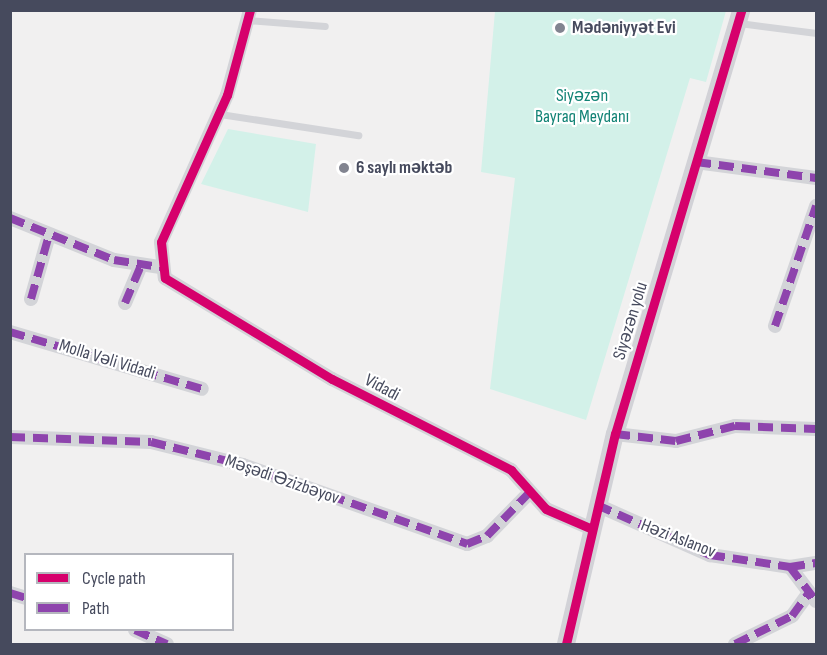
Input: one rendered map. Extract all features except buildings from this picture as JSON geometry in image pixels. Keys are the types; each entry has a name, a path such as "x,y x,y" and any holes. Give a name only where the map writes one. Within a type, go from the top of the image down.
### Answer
{"street":[{"path":"10,218 140,267 160,267 161,242 220,114 249,15"},
{"name":"Siyəzən yolu","path":"570,642 597,505 615,434 739,16"},
{"path":"696,162 816,178"},
{"path":"775,326 816,206"},
{"path":"31,299 50,235"},
{"path":"124,303 140,267"},
{"name":"Vidadi","path":"160,267 177,289 332,379 511,470 528,494 546,509 592,529"},
{"name":"Molla Vəli Vidadi","path":"10,332 202,389"},
{"path":"615,434 676,441 735,426 816,429"},
{"name":"Məşədi Əzizbəyov","path":"10,437 151,442 243,465 466,544 488,536 528,494"},
{"name":"Həzi Aslanov","path":"597,505 710,555 790,567 816,563"},
{"path":"735,644 792,616 812,598 790,567"},
{"path":"137,631 167,645"}],"lane":[{"path":"249,15 325,26"},
{"path":"739,16 816,33"},
{"path":"220,114 358,135"}],"green space":[{"name":"Siyəzən Bayraq Meydanı","path":"495,11 726,11 706,82 690,78 586,420 490,389 515,178 481,172"},
{"path":"228,129 316,144 308,212 201,184"}],"marked path":[{"path":"696,162 816,178"},
{"path":"775,326 816,206"},
{"path":"10,218 114,260 160,267"},
{"path":"31,299 49,235"},
{"path":"125,303 140,267"},
{"path":"10,332 202,389"},
{"path":"615,434 676,441 735,426 816,429"},
{"path":"10,437 151,442 243,465 467,544 487,536 528,494"},
{"path":"597,505 710,555 790,567 816,601"},
{"path":"790,567 816,563"},
{"path":"10,593 24,597"},
{"path":"735,644 792,616 808,594"},
{"path":"137,631 167,644"}],"cycle path":[{"path":"250,10 227,95 161,242 165,278 332,379 511,470 546,509 592,529"},
{"path":"566,644 615,434 741,10"}],"place":[{"name":"Mədəniyyət Evi","path":"560,28"},
{"name":"6 saylı məktəb","path":"344,168"}]}
